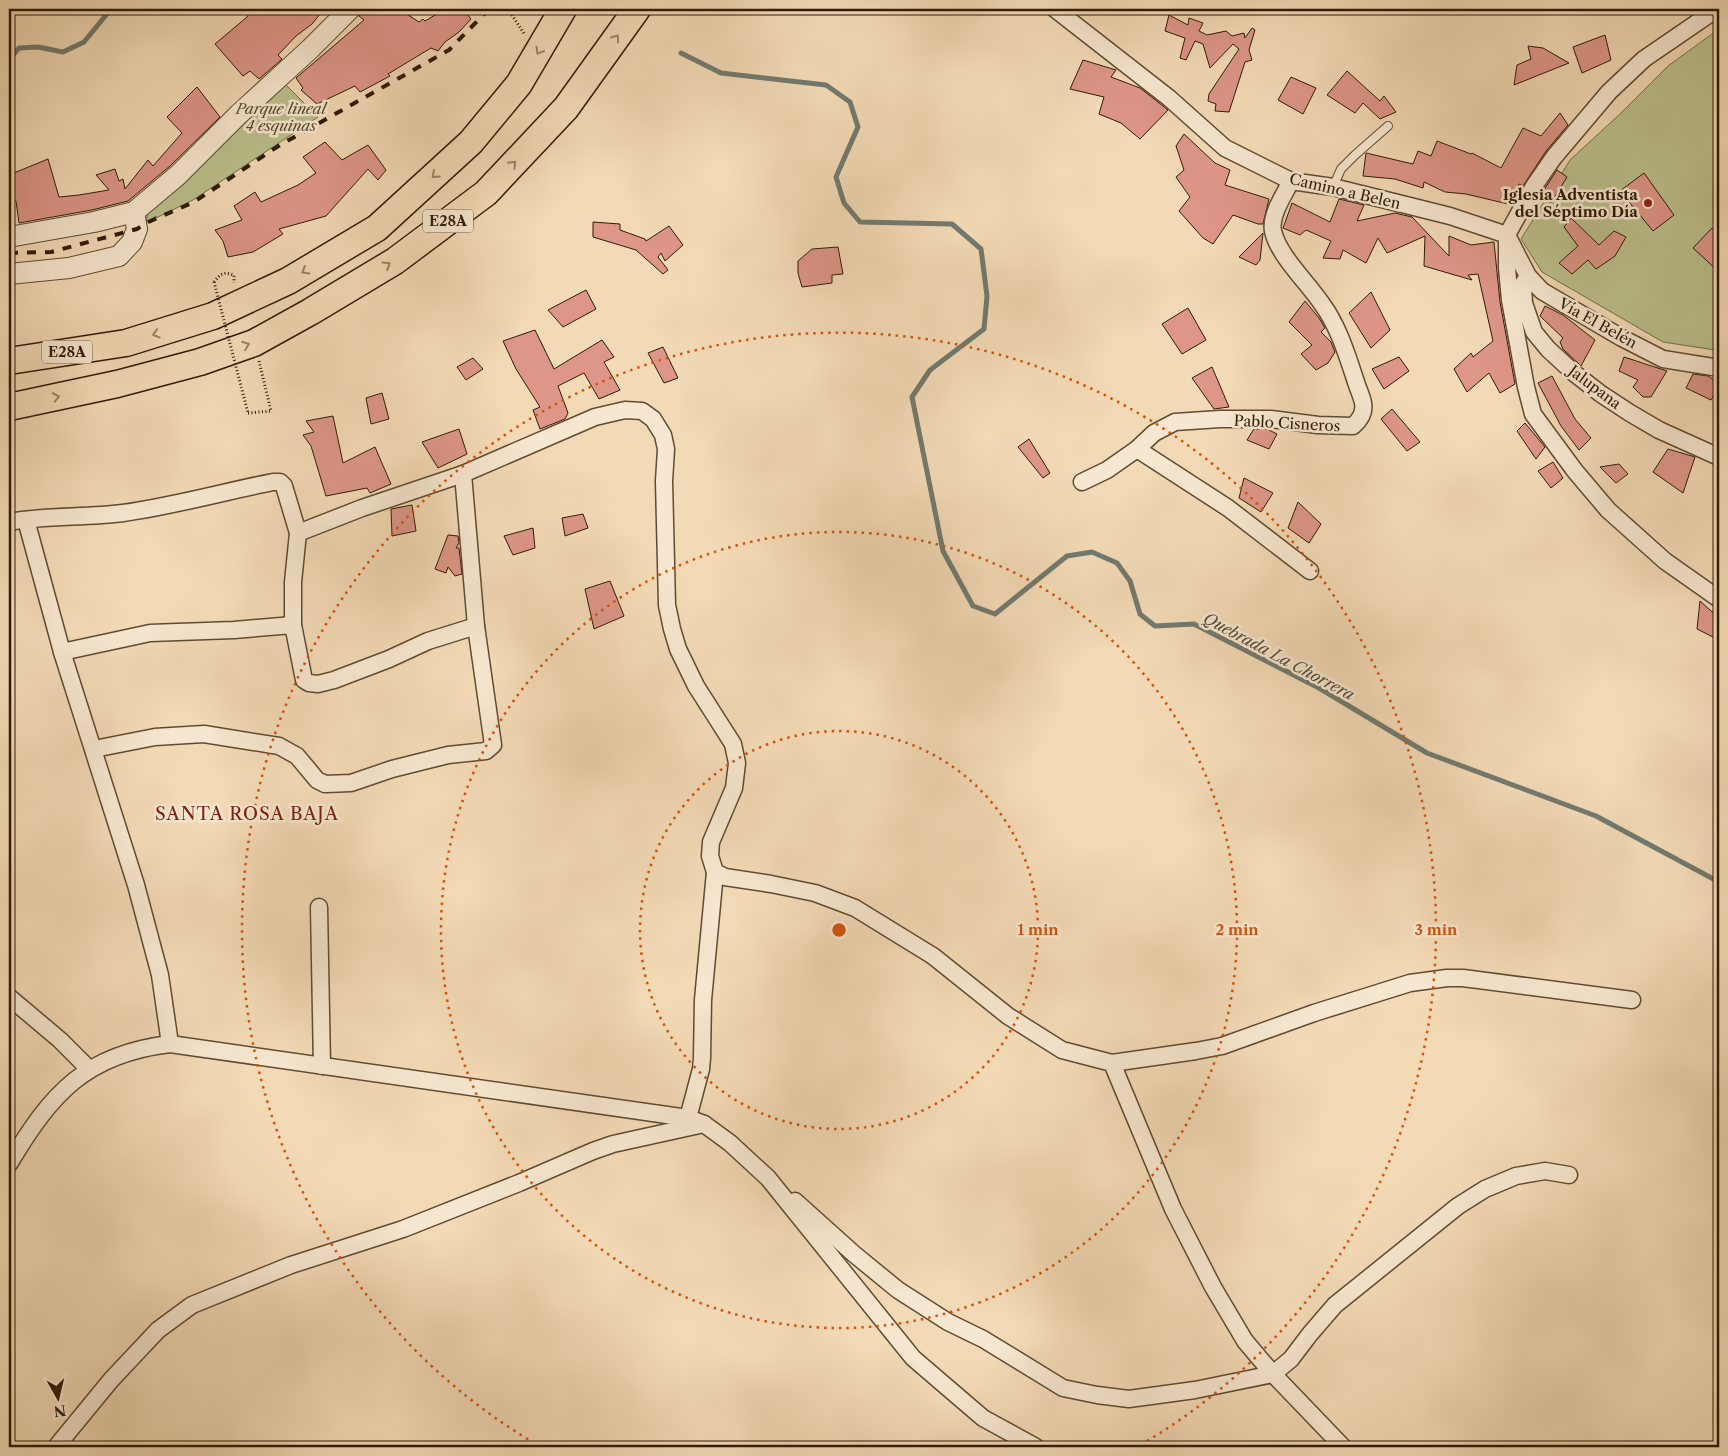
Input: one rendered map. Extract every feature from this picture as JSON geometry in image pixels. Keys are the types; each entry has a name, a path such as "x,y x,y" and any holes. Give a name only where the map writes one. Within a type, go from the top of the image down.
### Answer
{"highway":[{"name":"E28A","path":"9,360 126,343 213,316 288,281 376,228 471,142 519,84 563,9"},
{"name":"E28A","path":"9,406 117,384 200,362 254,342 310,312 395,261 486,193 566,108 637,9"}],"street":[{"path":"9,237 94,222 134,212 178,175 238,114 310,49 350,9"},
{"name":"Camino a Belen","path":"1055,9 1169,98 1225,148 1291,181 1333,187 1450,216 1507,235"},
{"path":"1716,9 1644,59 1609,92 1554,157 1534,186 1507,235 1507,268 1510,300 1526,387 1533,414 1575,471 1608,510 1665,561 1719,599"},
{"name":"Pablo Cisneros","path":"1082,482 1108,470 1137,449 1154,433 1175,422 1220,419 1271,419 1318,425 1353,426 1361,419 1364,404 1340,337 1324,305 1283,254 1274,233 1273,224 1281,200 1291,181"},
{"path":"9,274 69,268 119,256 132,242 137,230 134,212"},
{"name":"Vía El Belén","path":"1507,235 1528,276 1542,291 1622,338 1663,359 1719,368"},
{"name":"Jalupana","path":"1528,276 1523,284 1524,303 1534,332 1548,349 1574,373 1630,413 1659,430 1719,457"},
{"path":"298,533 362,508 463,474 595,417 625,410 642,411 653,419 663,435 666,449 664,480 667,605 672,629 678,649 696,686 733,744 737,763 734,788 710,842 710,856 715,872 703,1000 702,1058 701,1069 688,1118"},
{"path":"1137,449 1228,508 1310,571"},
{"path":"94,749 155,738 204,734 279,746 297,756 317,780 325,784 351,783 392,769 448,756 486,751 493,745 476,626 463,474"},
{"path":"9,522 123,513 280,482 284,486 298,533 293,582 293,625 304,680 308,683 318,684 388,659 428,641 476,626"},
{"path":"26,520 62,652 136,885 160,975 170,1044"},
{"path":"62,652 150,633 234,630 293,625"},
{"path":"715,872 725,877 815,893 855,908 933,956 1008,1016 1062,1050 1112,1063 1222,1046 1314,1013 1410,983 1447,978 1463,978 1632,1000"},
{"path":"319,907 322,1066"},
{"path":"9,996 90,1069"},
{"path":"9,1164 23,1140 46,1108 66,1087 90,1069 129,1052 170,1044 688,1118 704,1124 730,1143 854,1254 898,1290 948,1322 983,1339 1063,1388 1096,1396 1129,1400 1204,1389 1273,1374 1291,1359 1335,1305 1458,1206 1485,1189 1516,1176 1545,1172 1569,1175"},
{"path":"1112,1063 1173,1208 1213,1287 1245,1341 1273,1374 1343,1447"},
{"path":"56,1447 111,1380 158,1330 192,1305 291,1265 403,1229 520,1183 593,1150 704,1124"},
{"path":"768,1178 913,1358 983,1418 1036,1447"}],"lane":[{"path":"1333,187 1341,170 1388,126"}],"path":[{"path":"508,9 526,36 543,44"},
{"path":"234,275 226,272 220,275 214,282 248,413 271,411 254,342"}],"green space":[{"path":"1719,29 1719,346 1715,350 1663,342 1542,272 1521,239 1570,160 1668,66"},
{"name":"Parque lineal 4 esquinas","path":"285,84 318,117 193,200 156,218 156,216 146,223 148,212 195,171"}],"building":[{"path":"252,9 324,9 312,24 296,36 278,55 282,59 259,79 250,71 243,76 215,44 247,17"},
{"path":"362,9 399,9 419,22 423,19 425,21 445,9 463,9 471,19 459,32 445,42 438,51 431,48 388,74 390,76 360,92 355,86 317,104 301,90 303,88 296,78 364,20 359,16"},
{"path":"1169,15 1188,25 1189,18 1203,23 1199,31 1207,35 1226,31 1232,36 1244,33 1245,38 1252,28 1255,30 1249,50 1252,60 1245,62 1229,112 1215,111 1216,104 1208,101 1209,94 1239,49 1233,44 1210,68 1203,44 1195,41 1186,60 1180,58 1185,38 1165,31"},
{"path":"1605,35 1611,60 1582,73 1573,47"},
{"path":"1528,46 1543,48 1569,63 1514,85 1517,65 1531,59"},
{"path":"1083,60 1116,70 1111,77 1140,88 1168,110 1140,139 1121,123 1099,114 1104,97 1070,89"},
{"path":"1347,71 1380,101 1384,96 1396,112 1380,119 1363,103 1355,113 1327,95"},
{"path":"1291,77 1316,88 1303,114 1278,100"},
{"path":"197,87 220,117 170,166 128,201 92,210 19,223 16,201 9,204 9,175 48,159 59,197 109,190 96,175 115,169 119,181 123,179 125,189 148,160 153,166 182,133 167,117"},
{"path":"1560,113 1568,125 1546,151 1523,186 1519,184 1508,204 1466,194 1445,192 1424,182 1423,188 1395,179 1363,176 1366,153 1413,164 1418,151 1431,156 1437,141 1472,153 1501,168 1523,128 1541,136"},
{"path":"1184,134 1215,163 1230,170 1225,185 1269,199 1263,224 1233,215 1213,244 1203,238 1179,211 1190,197 1176,177 1184,170 1176,146"},
{"path":"325,142 342,160 368,145 386,170 378,180 368,169 326,216 279,229 283,234 253,252 228,257 223,241 215,230 242,220 234,206 255,192 261,202 298,185 316,173 303,157"},
{"path":"1557,170 1567,177 1551,203 1540,196"},
{"name":"Iglesia Adventista del Séptimo Día","path":"1644,173 1674,215 1653,231 1620,191"},
{"path":"1339,199 1364,205 1357,221 1395,213 1412,217 1449,256 1449,236 1471,245 1494,242 1500,302 1515,384 1500,393 1489,373 1467,392 1454,369 1471,353 1473,357 1493,341 1478,274 1468,275 1472,280 1424,266 1425,236 1387,253 1378,238 1366,263 1343,250 1340,259 1323,258 1331,241 1306,230 1300,235 1283,228 1292,203 1330,222"},
{"path":"1571,218 1599,245 1614,231 1626,237 1615,256 1596,269 1588,260 1572,274 1559,263 1578,246 1564,227"},
{"path":"593,222 620,224 620,230 646,241 669,226 683,245 665,261 661,253 658,257 668,270 663,274 636,250 593,237"},
{"path":"1712,228 1719,234 1719,272 1693,248"},
{"path":"1263,233 1260,260 1256,265 1239,257"},
{"path":"838,247 843,274 832,275 832,283 802,287 798,273 798,261 812,249"},
{"path":"586,290 596,309 563,327 548,310"},
{"path":"1371,292 1390,330 1371,348 1349,313"},
{"path":"1305,301 1325,328 1321,332 1331,342 1335,352 1328,363 1316,370 1301,354 1312,345 1289,322"},
{"path":"1545,306 1563,315 1595,340 1581,366 1563,349 1560,342 1563,338 1540,316"},
{"path":"1188,308 1206,340 1182,354 1162,324"},
{"path":"535,330 554,369 602,340 614,357 604,362 620,390 599,399 584,373 558,386 568,413 565,419 540,429 533,410 540,407 516,369 503,341"},
{"path":"663,347 678,378 664,383 648,353"},
{"path":"1399,357 1409,371 1384,389 1372,369"},
{"path":"1624,357 1667,371 1651,397 1643,397 1633,387 1638,380 1619,371"},
{"path":"473,358 483,369 466,380 457,367"},
{"path":"1212,367 1229,407 1214,409 1192,378"},
{"path":"1693,374 1708,376 1718,383 1718,388 1711,400 1686,388"},
{"path":"1552,376 1575,419 1591,438 1579,450 1561,426 1538,383"},
{"path":"382,393 389,419 371,424 366,398"},
{"path":"1392,409 1420,442 1407,451 1381,419"},
{"path":"333,416 343,463 375,447 391,484 370,493 367,488 326,496 311,446 303,435 314,432 306,421"},
{"path":"1525,423 1545,447 1536,459 1517,431"},
{"path":"459,429 467,454 438,468 422,442"},
{"path":"1254,429 1267,429 1277,434 1269,449 1247,440"},
{"path":"1029,439 1050,473 1043,478 1018,447"},
{"path":"1668,449 1695,457 1683,493 1653,472"},
{"path":"1553,462 1563,478 1551,488 1538,471"},
{"path":"1619,464 1628,474 1616,483 1600,467"},
{"path":"1244,478 1273,493 1261,512 1239,498"},
{"path":"1298,502 1321,524 1309,543 1288,528"},
{"path":"412,505 416,531 392,536 391,509"},
{"path":"583,514 588,528 565,536 562,518"},
{"path":"533,528 535,548 513,555 504,536"},
{"path":"448,535 458,536 459,543 456,548 459,548 462,574 455,576 448,567 446,573 435,569"},
{"path":"610,581 624,616 594,629 585,589"},
{"path":"1700,601 1719,618 1719,640 1697,629"}],"waterway":[{"name":"Quebrada La Chorrera","path":"9,60 19,48 38,47 63,52 84,42 111,9"},
{"name":"Quebrada La Chorrera","path":"681,53 721,73 826,85 850,102 858,127 836,177 844,203 860,222 952,224 981,249 987,296 984,329 930,370 912,397 943,551 973,606 995,614 1067,556 1092,552 1117,563 1130,581 1140,614 1155,626 1194,624 1319,688 1427,753 1596,816 1719,882"}],"railway":[{"path":"9,253 51,252 137,229 146,223 194,202 280,145 449,50 489,9"}],"place":[{"name":"Iglesia Adventista del Séptimo Día","path":"1648,203"}],"district":[{"name":"SANTA ROSA BAJA","path":"247,814"}]}
